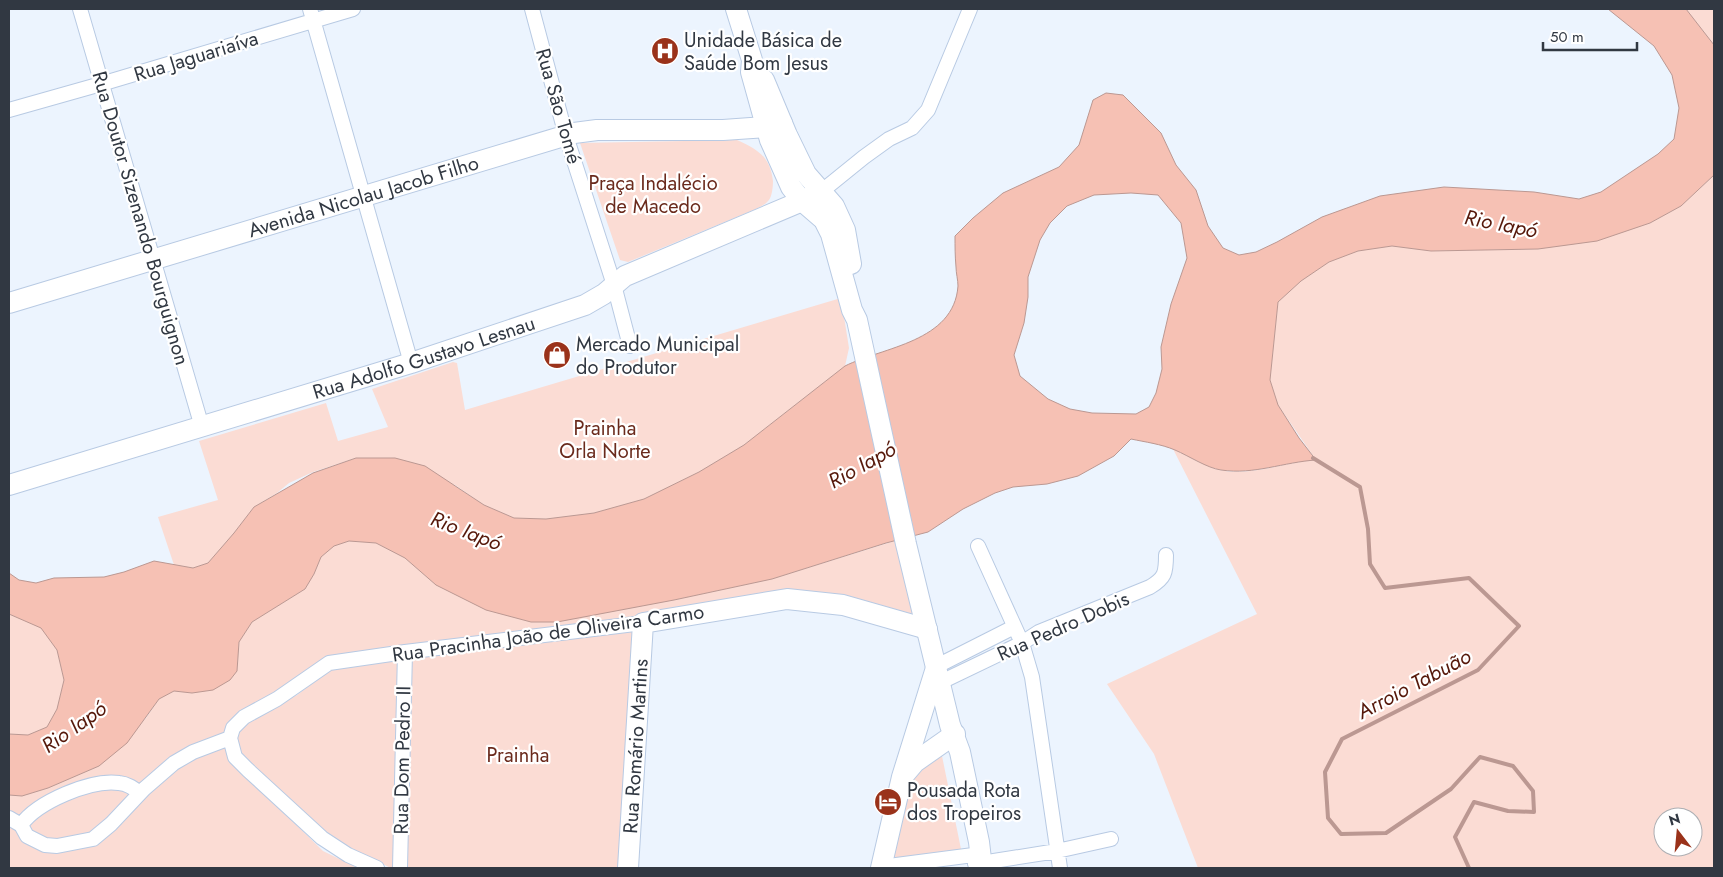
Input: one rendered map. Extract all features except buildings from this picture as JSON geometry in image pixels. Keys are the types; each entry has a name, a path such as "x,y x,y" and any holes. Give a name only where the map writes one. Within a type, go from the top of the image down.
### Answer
{"street":[{"name":"Rua Doutor Sizenando Bourguignon","path":"80,9 202,427"},
{"name":"Rua Jaguariaíva","path":"9,110 101,84 312,14 353,9"},
{"name":"Rua São Tomé","path":"532,9 566,136 614,285 630,346"},
{"path":"736,9 752,60 751,72 776,131 791,186 802,202 824,220 831,234 852,310 857,320 906,544 951,729 960,752 978,862"},
{"path":"822,191 883,144 912,128 928,110 970,9"},
{"path":"312,14 411,363"},
{"name":"Avenida Nicolau Jacob Filho","path":"9,303 566,136 597,130 723,130 737,136 757,140 776,131"},
{"path":"776,131 806,174 834,206 844,230 852,265 858,314 857,320"},
{"name":"Rua Adolfo Gustavo Lesnau","path":"9,485 411,363 585,305 625,276 802,202 822,191"},
{"path":"978,546 1022,643 1032,677 1060,868"},
{"name":"Rua Pedro Dobis","path":"939,674 1022,643 1039,632 1150,587 1161,580 1166,568 1166,555"},
{"name":"Rua Pracinha João de Oliveira Carmo","path":"230,738 233,728 244,717 277,699 329,663 643,623 787,599 843,604 927,629"},
{"name":"Rua Romário Martins","path":"628,868 643,623"},
{"name":"Rua Pedro Dobis","path":"939,674 1014,627"},
{"name":"Rua Dom Pedro II","path":"400,868 404,652"},
{"path":"939,674 921,716 902,777 881,868 978,862 1057,851 1111,839"},
{"path":"921,716 929,713 938,714 951,729"},
{"path":"902,777 915,762 951,729"},
{"path":"9,818 21,825 28,836 45,845 57,846 93,839 174,763 193,752 230,738 235,757 332,845 376,868"},
{"path":"21,825 50,800 82,788 118,783 130,786 140,793"}],"green space":[{"path":"1686,9 1714,9 1714,45"},
{"name":"Praça Indalécio de Macedo","path":"737,140 757,151 766,160 773,183 772,194 768,201 756,209 628,262 620,260 580,143"},
{"path":"1714,175 1714,868 1198,868 1154,754 1107,684 1257,614 1173,449 1208,466 1231,472 1243,472 1316,460 1278,405 1270,380 1278,302 1301,281 1329,262 1358,251 1392,246 1431,251 1538,249 1650,223 1681,206"},
{"name":"Prainha Orla Norte","path":"841,298 849,348 845,366 744,445 699,472 644,499 594,513 546,519 514,518 484,505 455,485 356,458 313,472 289,483 254,507 208,563 193,568 174,565 158,517 218,500 199,441 326,403 338,441 388,427 372,389 453,362 457,363 465,410"},
{"path":"901,539 920,619 846,600 329,661 238,718 232,762 323,851 358,868 9,868 9,795 22,796 48,788 99,766 146,718 159,699 174,691 192,693 237,671 239,642 252,622 305,589 321,557 334,546 349,541 376,543 405,558 436,585 674,600 772,579"},
{"path":"9,614 41,627 57,650 64,680 57,709 47,727 28,735 9,734"},
{"name":"Prainha","path":"638,628 624,868 391,868 335,841 243,756 236,739 239,729 249,718 297,695 330,670 346,665"},
{"path":"942,756 961,849 887,863 913,767 926,758"}],"water":[{"name":"Rio Iapó","path":"1608,9 1686,9 1714,45 1714,175 1681,206 1650,223 1597,241 1538,249 1431,251 1392,246 1358,251 1329,262 1301,281 1278,302 1270,380 1278,405 1316,460 1257,470 1221,470 1170,448 1131,439 1114,456 1078,476 1047,484 1013,487 995,493 963,509 928,532 886,543 772,579 557,622 531,622 486,610 436,585 405,558 376,543 349,541 334,546 321,557 305,589 252,622 239,642 237,671 230,680 213,690 192,693 174,691 159,699 127,743 99,766 48,788 22,796 9,795 9,734 28,735 47,727 57,709 64,680 57,650 41,628 9,614 9,573 19,580 36,583 54,578 104,577 154,561 193,568 208,563 254,507 313,473 356,458 395,458 425,466 484,505 514,518 546,519 594,513 644,499 699,472 744,445 845,366 914,340 931,331 944,319 954,305 958,286 955,236 1003,193 1059,167 1079,145 1093,100 1106,93 1123,95 1161,133 1176,165 1196,190 1208,226 1223,248 1239,255 1256,252 1322,217 1380,196 1444,187 1534,192 1579,199 1601,192 1658,154 1674,139 1679,108 1672,75 1654,46","holes":["1131,193 1158,195 1181,223 1187,258 1171,304 1161,347 1162,369 1156,393 1149,407 1136,414 1092,413 1070,409 1048,399 1020,376 1014,355 1024,323 1028,297 1028,277 1040,240 1050,223 1067,206 1094,195"]}],"waterway":[{"name":"Arroio Tabuão","path":"1313,458 1360,487 1368,529 1370,564 1385,588 1469,578 1519,626 1478,670 1342,739 1325,772 1328,818 1341,834 1386,833 1451,789 1480,757 1513,766 1533,791 1534,812 1508,811 1474,802 1455,837 1469,868"}],"place":[{"name":"Unidade Básica de Saúde Bom Jesus","path":"665,51"},
{"name":"Mercado Municipal do Produtor","path":"557,355"},
{"name":"Pousada Rota dos Tropeiros","path":"888,802"}]}
